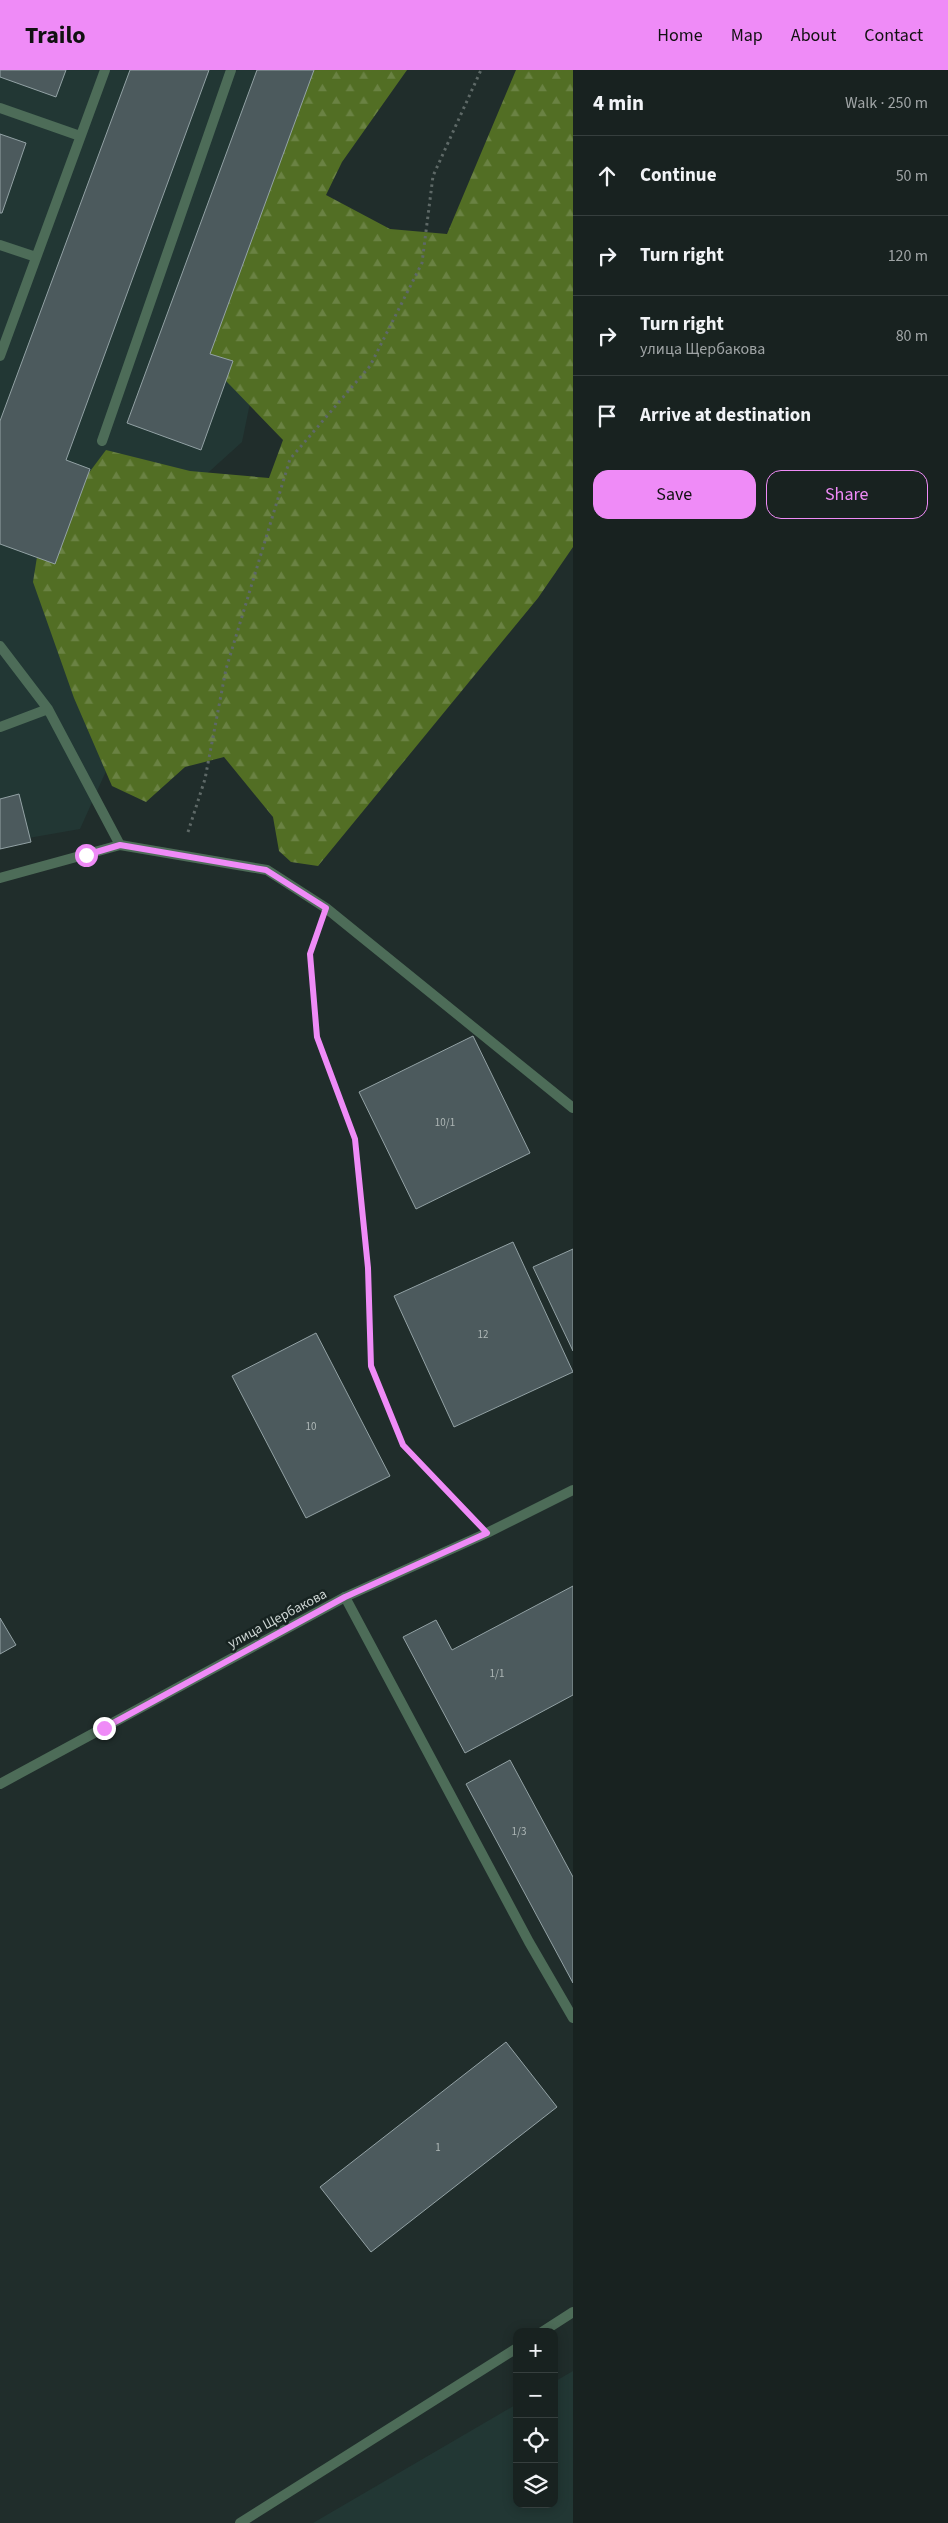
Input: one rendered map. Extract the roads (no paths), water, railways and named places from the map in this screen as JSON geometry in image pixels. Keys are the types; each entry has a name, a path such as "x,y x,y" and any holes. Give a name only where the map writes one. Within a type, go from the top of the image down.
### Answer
{"street":[{"path":"0,356 105,70"},
{"path":"102,440 231,70"},
{"path":"0,108 80,136"},
{"path":"0,245 36,257"},
{"path":"0,646 48,709 120,845"},
{"path":"0,727 48,709"},
{"path":"0,878 120,845 266,870 326,908 573,1108"},
{"name":"улица Щербакова","path":"0,1784 345,1597 487,1533 573,1490"},
{"path":"345,1597 529,1942 573,2018"},
{"path":"548,2328 573,2312"},
{"path":"240,2523 513,2351"}]}
